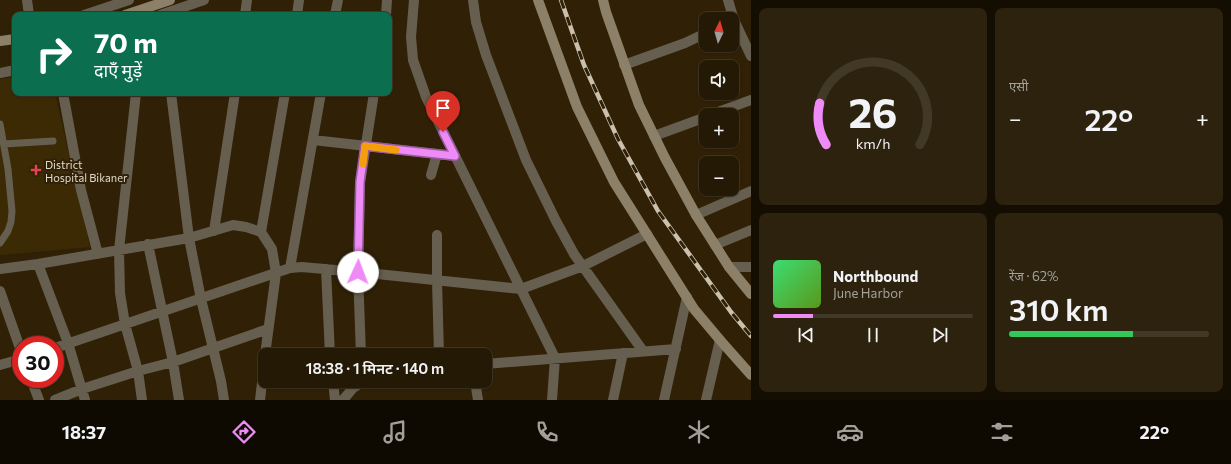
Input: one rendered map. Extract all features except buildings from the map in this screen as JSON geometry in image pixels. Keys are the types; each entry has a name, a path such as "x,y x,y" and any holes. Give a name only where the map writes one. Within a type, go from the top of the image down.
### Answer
{"street":[{"path":"27,0 29,12"},
{"path":"90,12 106,4 129,0"},
{"path":"134,12 170,0"},
{"path":"170,12 204,0"},
{"path":"245,12 247,0"},
{"path":"297,12 299,0"},
{"path":"336,12 338,0"},
{"path":"386,12 387,0"},
{"path":"414,0 411,37 413,60 426,97 555,358 552,400"},
{"path":"473,0 476,22 486,55 526,160 556,221 582,266 643,351"},
{"path":"538,0 577,107 614,182 694,309 751,374"},
{"path":"603,0 624,65 639,105 654,136 696,216 729,267 751,294"},
{"path":"728,0 731,12"},
{"path":"739,33 751,56"},
{"path":"624,65 686,43 699,36"},
{"path":"0,41 12,40"},
{"path":"0,74 12,71"},
{"path":"64,96 81,190 98,254"},
{"path":"136,96 119,250 120,293 125,324 138,371 142,400"},
{"path":"171,96 189,238 224,400"},
{"path":"214,231 235,96"},
{"path":"261,232 284,96"},
{"path":"290,268 320,96"},
{"path":"361,348 358,272 360,182 373,96"},
{"path":"729,108 751,100"},
{"path":"654,136 699,120"},
{"path":"313,140 455,156"},
{"path":"431,175 437,154"},
{"path":"696,216 751,191"},
{"path":"0,269 38,264 189,238 233,225 246,226 261,232 272,249 276,272 266,348"},
{"path":"715,245 751,230"},
{"path":"64,345 290,268 302,267 326,269 521,289 582,266 647,234"},
{"path":"438,235 437,280 439,348"},
{"path":"148,244 173,362 179,400"},
{"path":"38,264 68,344 85,400"},
{"path":"729,267 751,267"},
{"path":"326,269 330,348"},
{"path":"0,291 16,336"},
{"path":"664,400 687,298"},
{"path":"54,400 82,389 138,371 173,362 213,349 268,329"},
{"path":"706,400 720,340"},
{"path":"492,363 676,348"},
{"path":"613,400 623,353"},
{"path":"0,365 12,362"},
{"path":"34,388 39,400"},
{"path":"260,400 261,388"},
{"path":"334,388 335,400"},
{"path":"343,400 353,388"},
{"path":"352,400 353,388"},
{"path":"476,388 478,400"}],"lane":[{"path":"0,124 8,169 12,211 8,231 0,242"},
{"path":"4,144 53,141"}],"shaded area":[{"name":"District Hospital Bikaner","path":"12,77 12,96 56,96 90,247 0,255 0,79"}],"railway":[{"path":"561,0 584,65 618,139 658,211 731,312 751,336"}],"slow traffic":[{"path":"363,164 365,146 396,150"}],"place":[{"name":"District Hospital Bikaner","path":"36,170"}],"route":[{"path":"358,272 360,182 365,146 455,156 443,132"}]}
